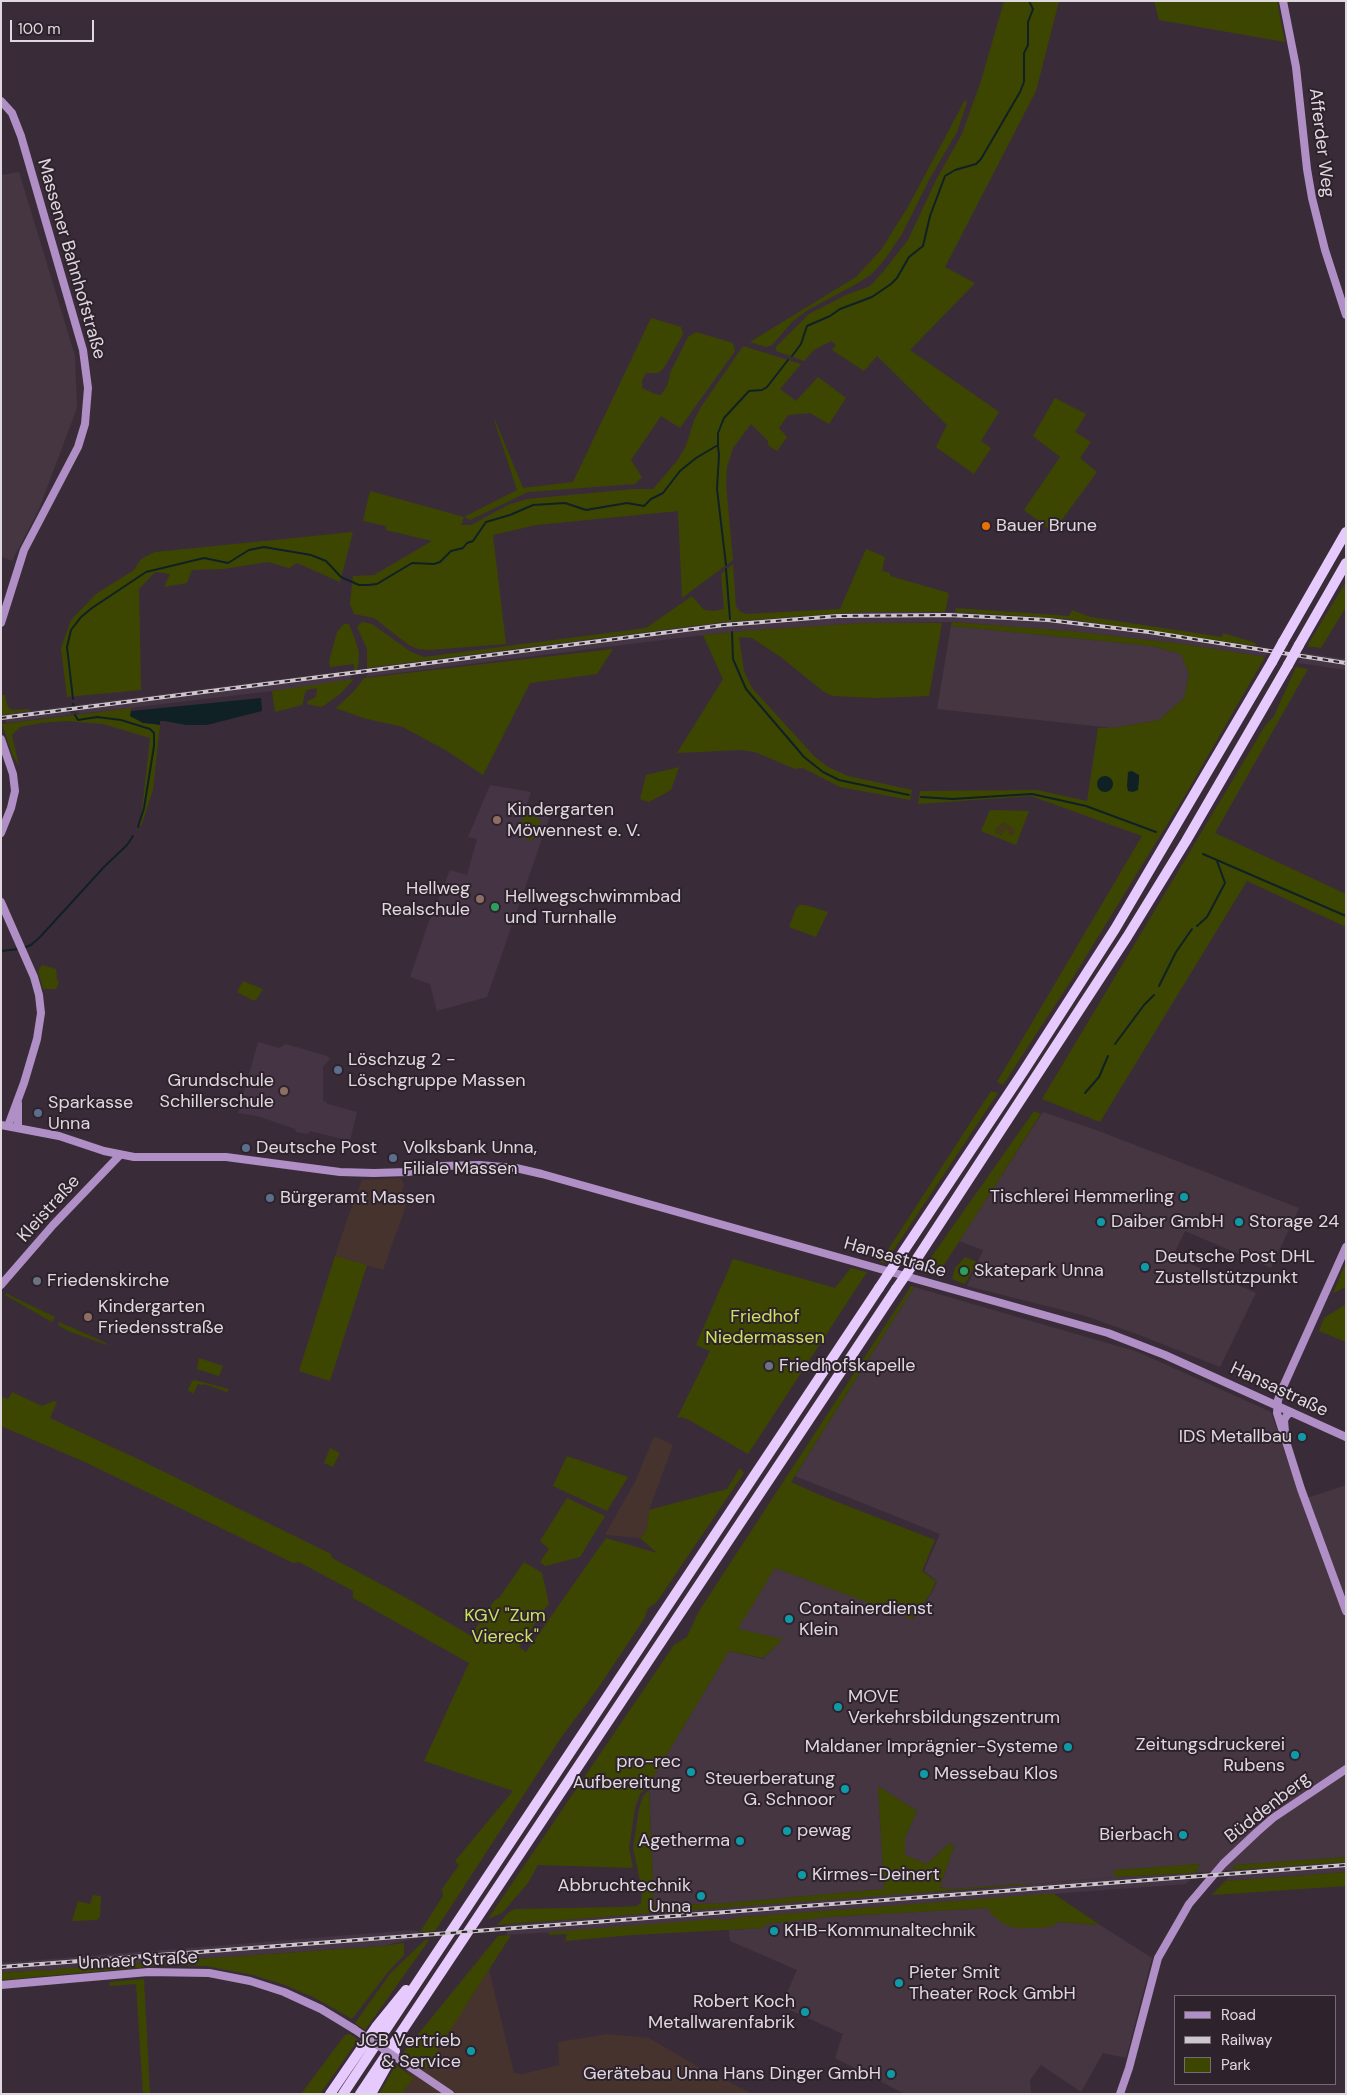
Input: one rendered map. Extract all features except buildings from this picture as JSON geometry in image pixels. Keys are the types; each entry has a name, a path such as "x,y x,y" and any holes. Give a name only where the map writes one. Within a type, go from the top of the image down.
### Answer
{"highway":[{"path":"343,2094 1000,1108 1171,836 1346,532"},
{"path":"360,2094 1037,1077 1182,849 1346,563"},
{"path":"330,2094 388,2012 437,1952"},
{"path":"371,2094 434,1983"}],"main road":[{"name":"Afferder Weg","path":"1283,1 1296,67 1312,198 1327,258 1346,315"},
{"name":"Massener Bahnhofstraße","path":"1,101 12,113 23,144 83,350 88,388 86,418 78,447 24,550 1,623"},
{"path":"1,739 14,774 15,791 12,808 1,833"},
{"path":"1,902 38,991 40,1013 37,1039 18,1103 5,1125"},
{"path":"18,1103 18,1127"},
{"name":"Hansastraße","path":"5,1125 59,1136 120,1154 137,1157 226,1158 340,1172 395,1173 443,1166 479,1165 516,1168 542,1174 1108,1333 1165,1355 1346,1437"},
{"name":"Kleistraße","path":"1,1285 53,1225 120,1154"},
{"path":"1346,1247 1283,1387 1277,1406 1277,1418 1346,1612"},
{"path":"1286,1444 1284,1420 1292,1412"},
{"name":"Büddenberg","path":"1120,2094 1129,2068 1158,1958 1188,1904 1223,1864 1273,1818 1346,1769"},
{"name":"Unnaer Straße","path":"1,1985 148,1972 209,1973 250,1981 284,1992 322,2009 450,2094"}],"shaded area":[{"path":"19,172 75,356 77,408 39,509 12,561 1,556 1,175"},
{"path":"863,612 955,612 1068,619 1162,631 1269,649 1265,657 1183,644 1071,631 952,622 863,623 703,635 366,677 370,668 724,622"},
{"path":"951,626 1152,646 1181,654 1189,674 1184,698 1159,720 1112,728 937,709"},
{"path":"1304,653 1346,659 1346,670 1298,663"},
{"path":"354,670 350,680 306,687 79,714 77,705"},
{"path":"261,698 262,711 207,725 186,725 160,721 160,725 143,723 130,716 131,711"},
{"path":"70,706 71,715 6,723 5,714"},
{"path":"1132,771 1139,775 1138,790 1133,792 1128,791 1127,786 1128,772"},
{"path":"1105,776 1111,778 1113,784 1111,790 1105,792 1099,790 1097,784 1099,778"},
{"name":"Hellweg Realschule","path":"490,785 531,792 527,804 551,813 487,997 437,1011 430,984 410,977 428,924 450,870 467,875 477,839 468,837"},
{"name":"Grundschule Schillerschule","path":"258,1042 279,1048 286,1044 327,1056 330,1059 323,1067 323,1100 328,1104 357,1112 350,1141 310,1131 308,1134 296,1132 295,1129 257,1116 238,1113"},
{"path":"1043,1112 1096,1130 1299,1208 1271,1268 1185,1231 1173,1256 1256,1293 1220,1367 1137,1334 1082,1315 967,1286 983,1250 959,1241"},
{"path":"400,1178 404,1184 401,1194 407,1202 383,1270 335,1256 362,1180"},
{"path":"914,1287 1138,1352 1271,1412 1301,1500 1346,1485 1346,1857 1235,1865 1233,1870 1196,1873 1200,1864 1114,1870 1114,1877 952,1889 940,1887 954,1846 950,1843 927,1864 905,1855 905,1838 917,1811 878,1786 884,1889 727,1903 654,1906 649,1784 729,1651 763,1659 782,1639 737,1629 775,1568 913,1619 932,1593 937,1581 924,1571 940,1534 795,1476"},
{"path":"654,1436 673,1445 649,1510 647,1530 640,1538 605,1535 636,1480"},
{"path":"1346,1862 1346,1872 1225,1881 1233,1870"},
{"path":"1196,1873 1186,1884 743,1917 719,1921 714,1919 660,1925 507,1935 506,1925 1114,1877"},
{"path":"988,1908 1056,1922 1100,1925 1152,1958 1126,2058 1103,2053 1081,2092 1041,2065 1030,2080 1031,2094 905,2094 835,2058 843,2034 781,2006 797,1970 730,1941 729,1930 763,1928 765,1924 828,1917"},
{"path":"412,1930 420,1932 417,1938 382,1946 57,1969 53,1971 1,1973 1,1963"},
{"path":"489,1970 514,2073 523,2074 559,2065 558,2042 608,2034 649,2038 702,2069 753,2094 401,2094 414,2078 407,2072 413,2062 425,2069"}],"green space":[{"path":"1004,1 1059,1 1036,91 945,267 975,283 910,350 999,412 981,441 991,448 974,474 936,447 947,425 877,356 864,371 832,350 836,345 831,341 814,350 804,361 776,351 776,347 809,314 846,295 870,286 908,240 937,178 962,134 981,81"},
{"path":"1154,1 1277,1 1285,42 1159,20"},
{"path":"965,100 967,102 957,132 930,178 902,234 872,274 808,310 793,321 772,345 766,347 750,342 856,277 881,250 909,205"},
{"path":"651,318 681,327 683,334 664,368 658,373 646,373 642,380 642,388 655,394 661,395 667,386 671,371 688,337 696,332 733,343 735,351 680,428 661,416 631,460 642,477 635,484 528,492 470,520 464,517 517,490 494,420 523,488 573,482"},
{"path":"743,346 801,364 780,389 796,401 818,377 846,398 829,424 810,413 788,415 779,428 787,437 777,451 768,445 768,441 751,424 733,448 727,467 726,484 733,560 682,598 678,511 536,525 493,535 506,644 430,650 419,649 410,646 374,618 354,614 350,604 353,576 374,575 432,541 386,530 386,526 363,521 370,491 464,517 461,525 471,525 508,505 527,499 634,489 653,489 677,461 686,446 694,420 701,407"},
{"path":"1055,398 1086,414 1075,432 1091,442 1080,458 1097,472 1053,532 1024,510 1060,457 1033,436"},
{"path":"353,532 340,582 297,563 289,568 268,562 223,569 192,570 187,583 164,587 170,574 155,572 139,589 141,690 67,697 61,648 71,620 96,594 134,570 141,559 155,552"},
{"path":"866,549 885,557 882,571 890,573 890,576 949,593 945,612 863,612 724,622 367,668 367,649 357,627 362,622 372,624 411,652 424,657 646,628 692,596 704,610 724,609 721,574 733,564 736,606 740,612 747,614 840,609"},
{"path":"1346,582 1346,607 1321,648 1307,646"},
{"path":"956,608 1069,616 1072,610 1090,617 1222,637 1223,633 1256,643 1255,646 1068,619 955,612"},
{"path":"952,622 1071,631 1183,644 1265,657 1187,792 1074,976 1003,1085 997,1082 1142,836 1031,796 918,804 920,791 1037,790 1087,801 1098,728 1112,728 1159,720 1184,698 1189,674 1181,654 1152,646 951,626"},
{"path":"863,623 942,623 929,696 876,698 833,696 824,692 782,658 752,638 739,637 744,671 752,688 814,756 828,767 848,776 912,790 910,800 840,787 803,768 795,769 755,752 740,750 677,753 723,679 703,635"},
{"path":"344,624 349,624 355,639 359,653 358,669 354,670 354,664 330,667 329,661 337,632"},
{"path":"613,649 597,674 530,683 483,775 447,751 403,727 363,718 336,708 355,690 364,678"},
{"path":"1296,667 1308,669 1215,833 1346,894 1346,927 1247,881 1100,1122 1042,1099 1265,726 1274,716"},
{"path":"354,679 341,693 322,707 307,704 308,701 316,697 317,688 306,690 302,705 275,712 272,691"},
{"path":"1,690 10,709 29,709 29,711 1,715"},
{"path":"131,708 130,716 143,723 160,725 153,790 141,826 138,826 141,819 150,738 103,724 67,721 20,727 12,735 19,766 12,754 2,724"},
{"path":"679,767 671,790 649,802 640,799 646,775"},
{"path":"990,810 1029,811 1016,845 981,831"},
{"path":"525,813 541,820 532,841 517,835"},
{"path":"800,905 828,912 816,937 789,927 796,908"},
{"path":"42,965 56,969 59,982 56,989 43,989 38,971"},
{"path":"243,981 263,989 256,1000 252,1000 237,992"},
{"path":"991,1091 998,1093 885,1263 880,1262"},
{"path":"1034,1111 1041,1114 940,1271 925,1266"},
{"path":"335,1256 367,1265 330,1381 299,1371"},
{"name":"Skatepark Unna","path":"965,1257 977,1262 965,1284 952,1279 955,1268"},
{"name":"Friedhof Niedermassen","path":"733,1259 835,1288 851,1268 867,1272 748,1454 689,1420 682,1417 677,1418 710,1351 696,1345"},
{"path":"1346,1262 1346,1287 1333,1293"},
{"path":"911,1286 914,1287 791,1482 935,1540 922,1571 936,1581 931,1593 912,1619 775,1568 738,1629 783,1639 763,1658 729,1651 649,1784 640,1794 635,1808 629,1848 633,1868 538,1865 528,1883 502,1913 488,1919 674,1645 687,1637 699,1611"},
{"path":"7,1293 55,1317 52,1322 5,1295"},
{"path":"1346,1304 1346,1342 1319,1331 1324,1318"},
{"path":"59,1322 110,1346 68,1331 58,1325"},
{"path":"199,1358 223,1366 219,1376 197,1369"},
{"path":"195,1380 229,1389 227,1392 204,1384 198,1384 193,1394 188,1390 192,1381"},
{"path":"12,1392 42,1406 54,1401 57,1402 50,1418 331,1554 332,1558 412,1601 471,1636 494,1601 499,1598 524,1562 542,1573 549,1603 519,1647 526,1652 606,1538 657,1553 640,1538 647,1530 649,1510 727,1489 740,1468 744,1473 656,1603 648,1608 644,1619 598,1688 560,1739 435,1931 420,1932 443,1896 442,1889 459,1865 455,1861 513,1791 424,1761 469,1663 353,1598 353,1591 299,1562 293,1563 87,1463 1,1426 1,1396 8,1399"},
{"path":"330,1448 340,1453 333,1467 324,1463"},
{"path":"567,1456 628,1477 607,1511 553,1486"},
{"name":"KGV \"Zum Viereck\"","path":"567,1498 605,1516 580,1557 545,1566 540,1562 549,1549 540,1541"},
{"path":"878,1786 917,1811 905,1838 905,1855 927,1864 950,1843 954,1846 940,1887 952,1889 1036,1884 497,1925 509,1912 515,1909 621,1907 637,1906 641,1903 642,1890 633,1848 639,1809 643,1796 649,1790 654,1906 727,1903 884,1889"},
{"path":"1346,1857 1346,1862 1233,1870 1234,1865"},
{"path":"1200,1864 1196,1873 1114,1877 1114,1870"},
{"path":"1346,1872 1346,1886 1212,1895 1225,1881"},
{"path":"1054,1894 1100,1925 1057,1922 1054,1926 1040,1928 1015,1928 1004,1924 991,1914 988,1908 828,1917 766,1924 763,1928 633,1935 565,1941 567,1934 549,1935 549,1932"},
{"path":"93,1895 101,1896 100,1917 97,1920 72,1921 78,1901 90,1904"},
{"path":"511,1935 425,2070 402,2054 498,1936"},
{"path":"425,1940 429,1940 365,2030 355,2023 390,1974"},
{"path":"404,1943 404,1955 388,1972 352,2019 315,1998 285,1985 253,1975 206,1966 169,1965 1,1980 1,1973 52,1971 57,1969"},
{"path":"144,1979 150,2094 143,2094 136,1984 109,1986 110,1982"},
{"path":"350,2034 358,2040 320,2094 301,2094 345,2035"},
{"path":"396,2065 414,2078 401,2094 379,2094"}],"sand":[{"path":"1003,822 1015,829 1014,835 1009,835 1007,829 1001,836 995,833 995,829"}],"waterway":[{"path":"792,356 801,344 807,326 830,316 840,309 872,297 891,284 897,278 909,257 923,246 930,216 945,176 955,170 976,164 981,159 1020,92 1024,82 1024,53 1028,45 1028,22 1033,9 1029,1"},
{"path":"73,699 67,647 71,630 81,617 92,608 146,572 204,558 228,563 249,550 264,547 311,555 326,561 341,577 359,585 377,584 412,563 434,564 440,562 451,551 463,548 467,543 473,541 486,522 510,515 533,505 565,503 586,510 627,503 644,506 651,499 663,493 680,471 696,458 718,445 718,433 724,418 749,391 762,390 767,387 788,360"},
{"path":"718,446 717,489 726,565"},
{"path":"726,569 730,619"},
{"path":"732,632 733,659 746,689 804,757 823,772 839,780 909,795"},
{"path":"75,715 78,720 97,717 121,720 150,729 154,733 154,746 144,808 138,827"},
{"path":"921,797 952,799 1032,794 1086,806 1156,832"},
{"path":"23,948 31,945 40,937 104,867 127,845 133,836"},
{"path":"1203,854 1346,916"},
{"path":"1197,926 1207,917 1225,883 1217,861"},
{"path":"1159,986 1176,952 1192,929"},
{"path":"1,951 19,949"},
{"path":"1115,1044 1144,1005 1154,995"},
{"path":"1085,1093 1099,1077 1108,1056"}],"railway":[{"path":"1,718 724,625 838,616 949,615 1048,620 1149,632 1346,663"},
{"path":"1,1967 1346,1865"}],"place":[{"name":"Bauer Brune","path":"986,526"},
{"name":"Kindergarten Möwennest e. V.","path":"497,820"},
{"name":"Hellweg Realschule","path":"480,899"},
{"name":"Hellwegschwimmbad und Turnhalle","path":"495,907"},
{"name":"Löschzug 2 - Löschgruppe Massen","path":"338,1070"},
{"name":"Grundschule Schillerschule","path":"284,1091"},
{"name":"Sparkasse Unna","path":"38,1113"},
{"name":"Deutsche Post","path":"246,1148"},
{"name":"Volksbank Unna, Filiale Massen","path":"393,1158"},
{"name":"Tischlerei Hemmerling","path":"1184,1197"},
{"name":"Bürgeramt Massen","path":"270,1198"},
{"name":"Daiber GmbH","path":"1101,1222"},
{"name":"Storage 24","path":"1239,1222"},
{"name":"Deutsche Post DHL Zustellstützpunkt","path":"1145,1267"},
{"name":"Skatepark Unna","path":"964,1271"},
{"name":"Friedenskirche","path":"37,1281"},
{"name":"Kindergarten Friedensstraße","path":"88,1317"},
{"name":"Friedhofskapelle","path":"769,1366"},
{"name":"IDS Metallbau","path":"1302,1437"},
{"name":"Containerdienst Klein","path":"789,1619"},
{"name":"MOVE Verkehrsbildungszentrum","path":"838,1707"},
{"name":"Maldaner Imprägnier-Systeme","path":"1068,1747"},
{"name":"Zeitungsdruckerei Rubens","path":"1295,1755"},
{"name":"pro-rec Aufbereitung","path":"691,1772"},
{"name":"Messebau Klos","path":"924,1774"},
{"name":"Steuerberatung G. Schnoor","path":"845,1789"},
{"name":"pewag","path":"787,1831"},
{"name":"Bierbach","path":"1183,1835"},
{"name":"Agetherma","path":"740,1841"},
{"name":"Kirmes-Deinert","path":"802,1875"},
{"name":"Abbruchtechnik Unna","path":"701,1896"},
{"name":"KHB-Kommunaltechnik","path":"774,1931"},
{"name":"Pieter Smit Theater Rock GmbH","path":"899,1983"},
{"name":"Robert Koch Metallwarenfabrik","path":"805,2012"},
{"name":"JCB Vertrieb & Service","path":"471,2051"},
{"name":"Gerätebau Unna Hans Dinger GmbH","path":"891,2074"}]}
